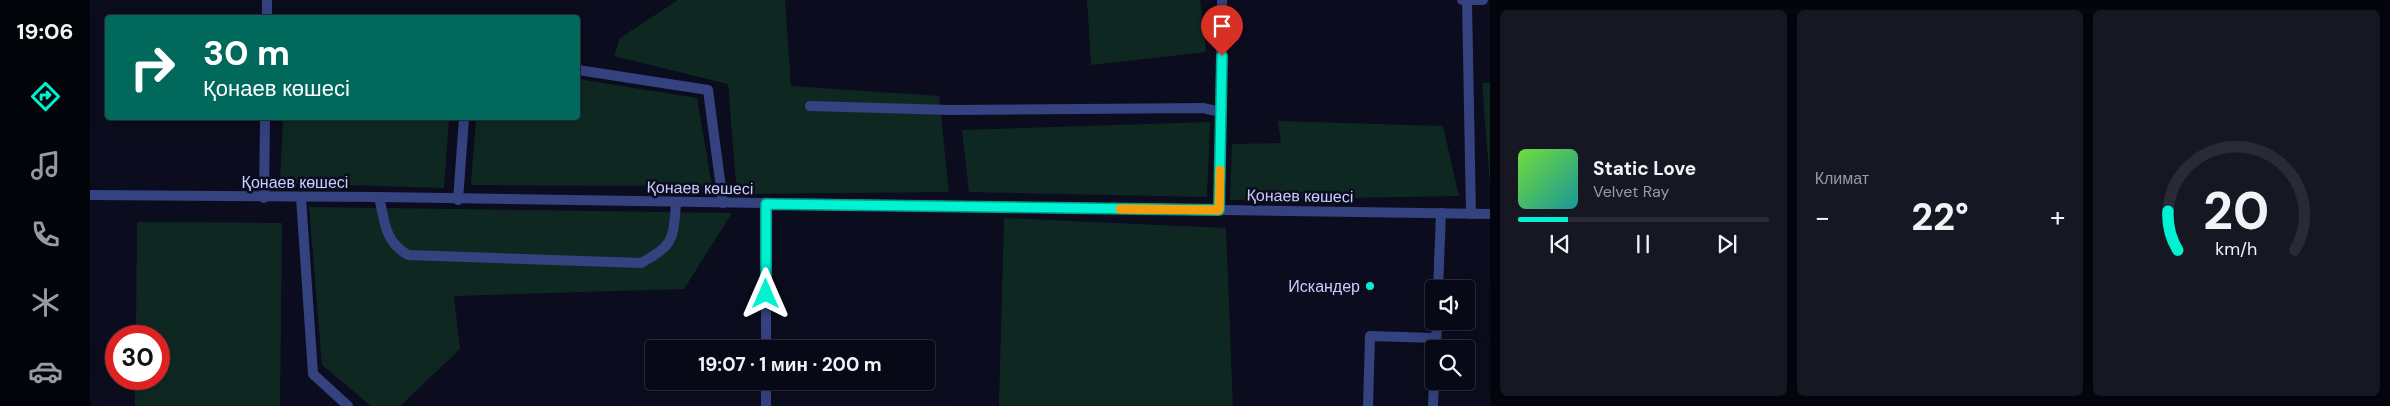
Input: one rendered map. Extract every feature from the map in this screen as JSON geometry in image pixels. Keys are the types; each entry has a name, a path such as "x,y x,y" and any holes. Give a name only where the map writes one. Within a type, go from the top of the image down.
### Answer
{"street":[{"path":"266,15 267,0"},
{"path":"1219,210 1222,0"},
{"path":"1460,0 1484,0"},
{"path":"1467,1 1471,214"},
{"path":"580,70 708,90 723,204"},
{"path":"810,106 950,110 1202,108 1221,112"},
{"path":"264,198 265,120"},
{"path":"458,200 464,120"},
{"name":"Қонаев көшесі","path":"90,196 379,197 458,200 1490,214"},
{"path":"379,197 388,233 395,248 408,255 641,263 659,253 673,237 676,203"},
{"path":"301,198 312,374 348,406"},
{"path":"766,204 766,340"},
{"path":"1438,280 1442,213"},
{"path":"1368,406 1370,336 1436,338 1436,330"},
{"path":"766,390 766,406"},
{"path":"1433,406 1434,390"}],"green space":[{"path":"678,0 785,0 791,86 939,96 949,192 737,194 728,84 614,56 620,38"},
{"path":"1087,0 1200,0 1206,52 1091,65"},
{"path":"580,79 697,98 712,186 471,185 476,120 580,120"},
{"path":"1482,83 1490,83 1490,185"},
{"path":"283,120 449,120 444,188 280,183"},
{"path":"1278,121 1443,126 1459,196 1230,200 1232,144 1281,143"},
{"path":"1210,122 1207,197 969,192 962,130"},
{"path":"309,207 732,213 684,289 454,296 460,349 400,406 371,406 322,365"},
{"path":"1004,218 1226,228 1233,406 999,406"},
{"path":"137,222 282,223 280,406 135,406 135,390 170,390 170,325 136,325"}],"slow traffic":[{"path":"1120,209 1219,210 1220,170"}],"place":[{"name":"Искандер","path":"1370,286"}],"route":[{"path":"766,294 766,204 1219,210 1222,56"}]}
